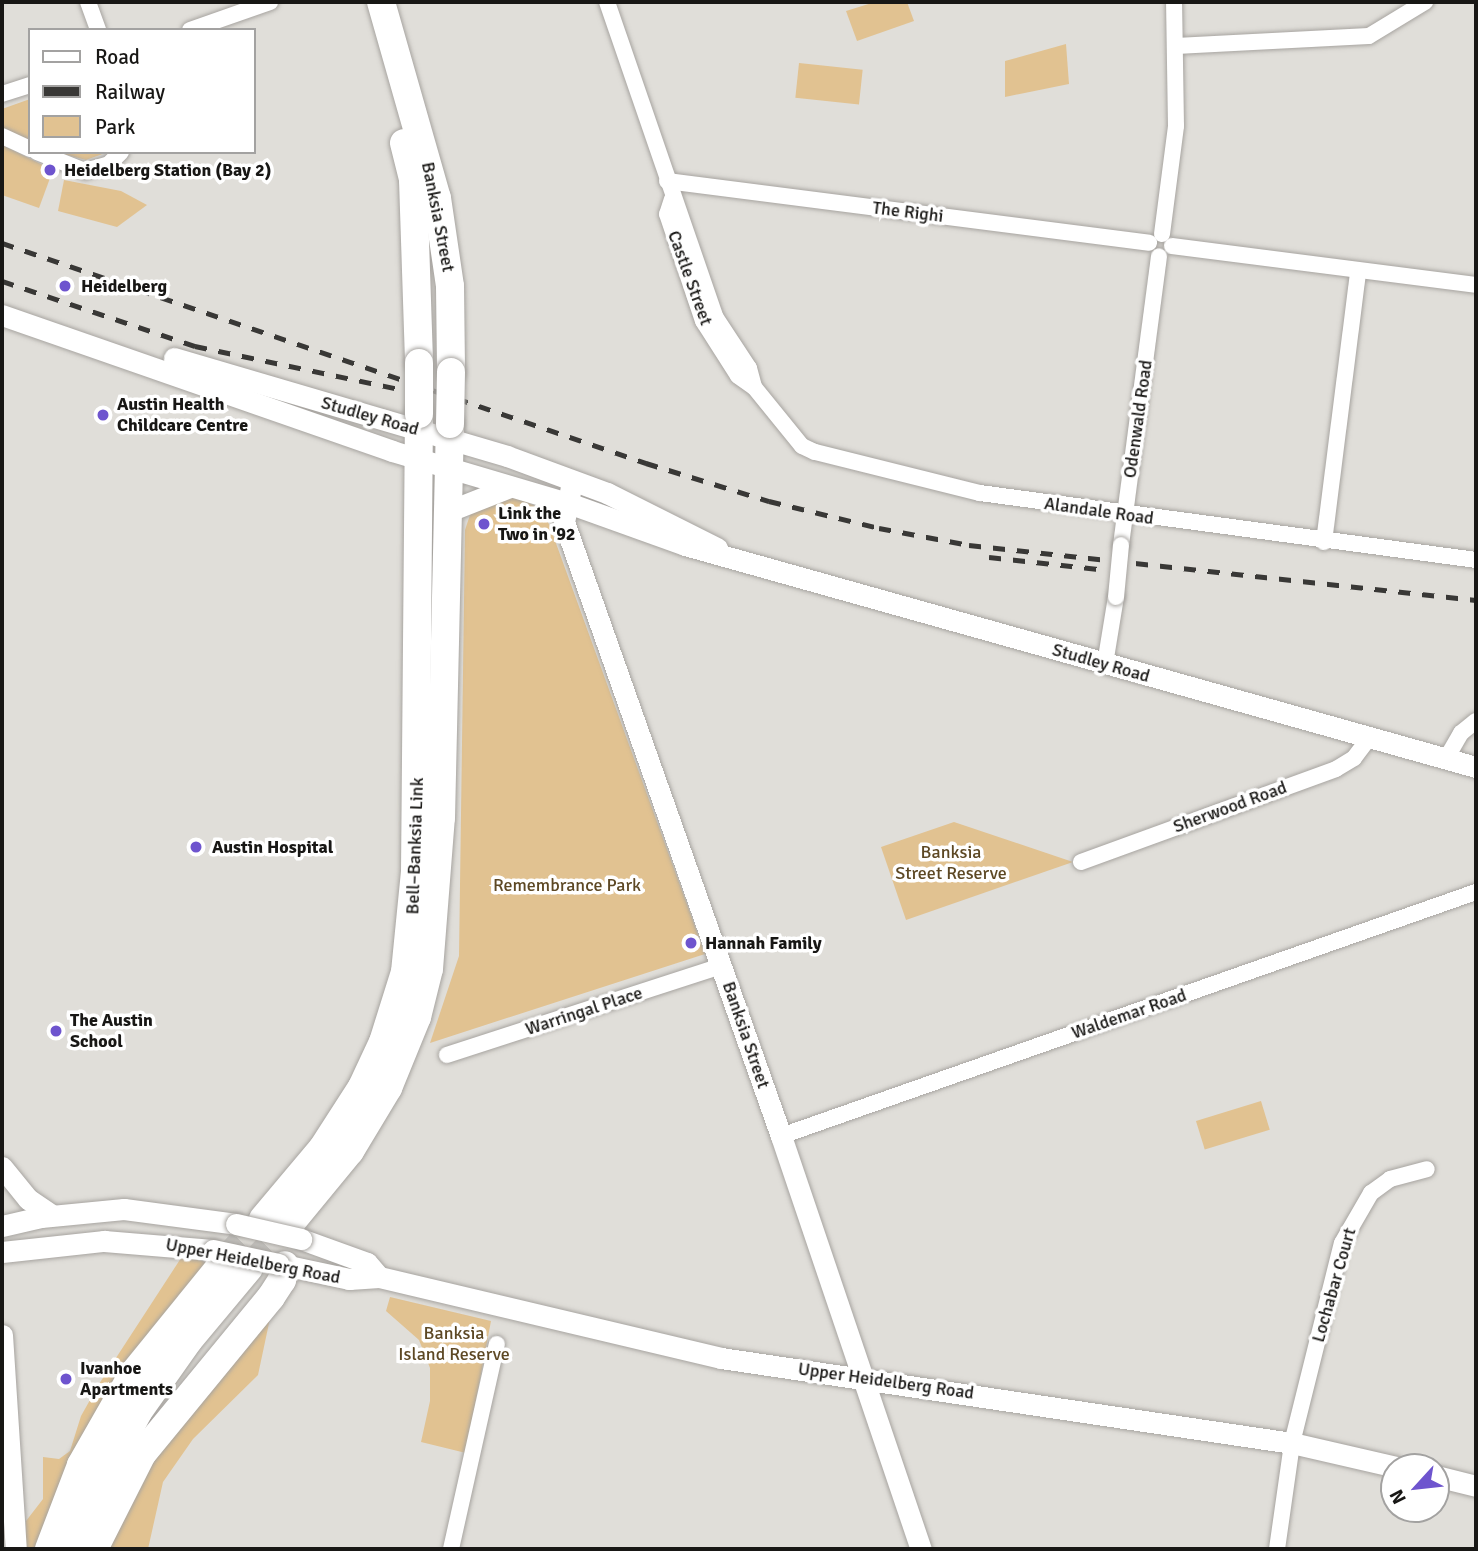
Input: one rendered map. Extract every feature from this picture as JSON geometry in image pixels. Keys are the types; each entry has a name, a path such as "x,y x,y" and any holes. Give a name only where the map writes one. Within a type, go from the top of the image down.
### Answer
{"highway":[{"name":"Banksia Street","path":"361,2 413,180 419,438"},
{"name":"Banksia Street","path":"381,2 437,198 450,286 450,443"},
{"name":"Bell–Banksia Link","path":"271,1228 362,1087 383,1042 405,972 415,872 419,438"},
{"name":"Bell–Banksia Link","path":"271,1228 350,1151 376,1109 408,1042 424,993 438,894 450,443"},
{"path":"49,1549 81,1465 133,1374 229,1261"},
{"path":"73,1549 97,1489 138,1412 188,1341 229,1261"},
{"path":"94,1549 142,1454 271,1297 284,1277 282,1263"}],"street":[{"path":"88,2 97,28"},
{"path":"196,28 270,2"},
{"name":"Castle Street","path":"607,2 667,181 672,199 667,214 703,321 738,376 754,387"},
{"name":"Odenwald Road","path":"1105,664 1116,597 1176,126 1174,2"},
{"path":"1176,46 1368,36 1425,2"},
{"path":"2,94 28,86"},
{"path":"2,136 28,148"},
{"path":"42,154 85,171 109,164 119,154"},
{"name":"The Righi","path":"667,181 1476,285"},
{"path":"1324,542 1358,271"},
{"name":"Studley Road","path":"2,302 317,401 341,418"},
{"name":"Studley Road","path":"2,315 341,418 450,443 572,482 692,531 727,554"},
{"name":"Alandale Road","path":"754,387 785,429 815,452 980,493 1324,542 1476,560"},
{"name":"Studley Road","path":"450,443 510,487 568,503 685,545 727,554 1105,664 1476,767"},
{"name":"Banksia Street","path":"572,482 564,522 781,1136 860,1376 921,1549"},
{"path":"449,511 510,487"},
{"path":"1446,759 1461,733 1476,722"},
{"name":"Sherwood Road","path":"1081,862 1336,769 1354,758 1370,738"},
{"name":"Waldemar Road","path":"781,1136 1476,892"},
{"name":"Warringal Place","path":"447,1055 721,966"},
{"path":"2,1167 27,1199 52,1215"},
{"name":"Lochabar Court","path":"1277,1549 1292,1443 1342,1242 1354,1216 1371,1193 1390,1179 1427,1169"},
{"name":"Upper Heidelberg Road","path":"2,1226 52,1215 131,1209 271,1228 332,1247 368,1264 379,1278"},
{"path":"271,1228 282,1263"},
{"name":"Upper Heidelberg Road","path":"2,1252 104,1241 229,1261 282,1263 338,1277 379,1278 720,1358 860,1376 1292,1443 1380,1464"},
{"path":"332,1247 328,1259 338,1277"},
{"path":"2,1335 16,1549"},
{"path":"450,1549 497,1344"},
{"path":"1450,1480 1476,1486"}],"green space":[{"path":"875,2 907,2 914,21 857,41 846,11"},
{"path":"1066,44 1069,84 1005,97 1005,61"},
{"path":"799,63 863,70 859,104 795,98"},
{"path":"28,100 28,140 2,128 2,109"},
{"path":"2,145 53,170 39,208 2,195"},
{"path":"64,154 102,154 86,160"},
{"path":"64,180 121,191 147,205 117,227 58,211"},
{"name":"Remembrance Park","path":"500,498 519,498 537,507 549,524 705,954 430,1043 459,956 465,530 472,509"},
{"name":"Banksia Street Reserve","path":"954,822 1073,862 906,920 881,847"},
{"path":"1261,1101 1270,1130 1205,1150 1196,1121"},
{"path":"183,1255 209,1263 38,1549 26,1549 26,1521 43,1499 43,1457 59,1459 70,1451 81,1416 99,1384"},
{"name":"Banksia Island Reserve","path":"390,1297 491,1321 466,1453 421,1442 430,1401 430,1368 419,1340 386,1311"},
{"path":"272,1309 258,1375 193,1439 163,1482 148,1549 99,1549 113,1514"}],"tunnel":[{"path":"223,1263 263,1219"},
{"path":"249,1268 289,1225"}],"railway":[{"path":"2,243 646,463 769,501 879,528 969,545 1476,600"},
{"path":"2,281 195,346 404,390"},
{"path":"989,557 1107,570"}],"place":[{"name":"Heidelberg Station (Bay 2)","path":"50,170"},
{"name":"Heidelberg","path":"65,286"},
{"name":"Austin Health Childcare Centre","path":"103,415"},
{"name":"Link the Two in '92","path":"484,524"},
{"name":"Austin Hospital","path":"196,847"},
{"name":"Hannah Family","path":"691,943"},
{"name":"The Austin School","path":"56,1031"},
{"name":"Ivanhoe Apartments","path":"66,1379"}]}
